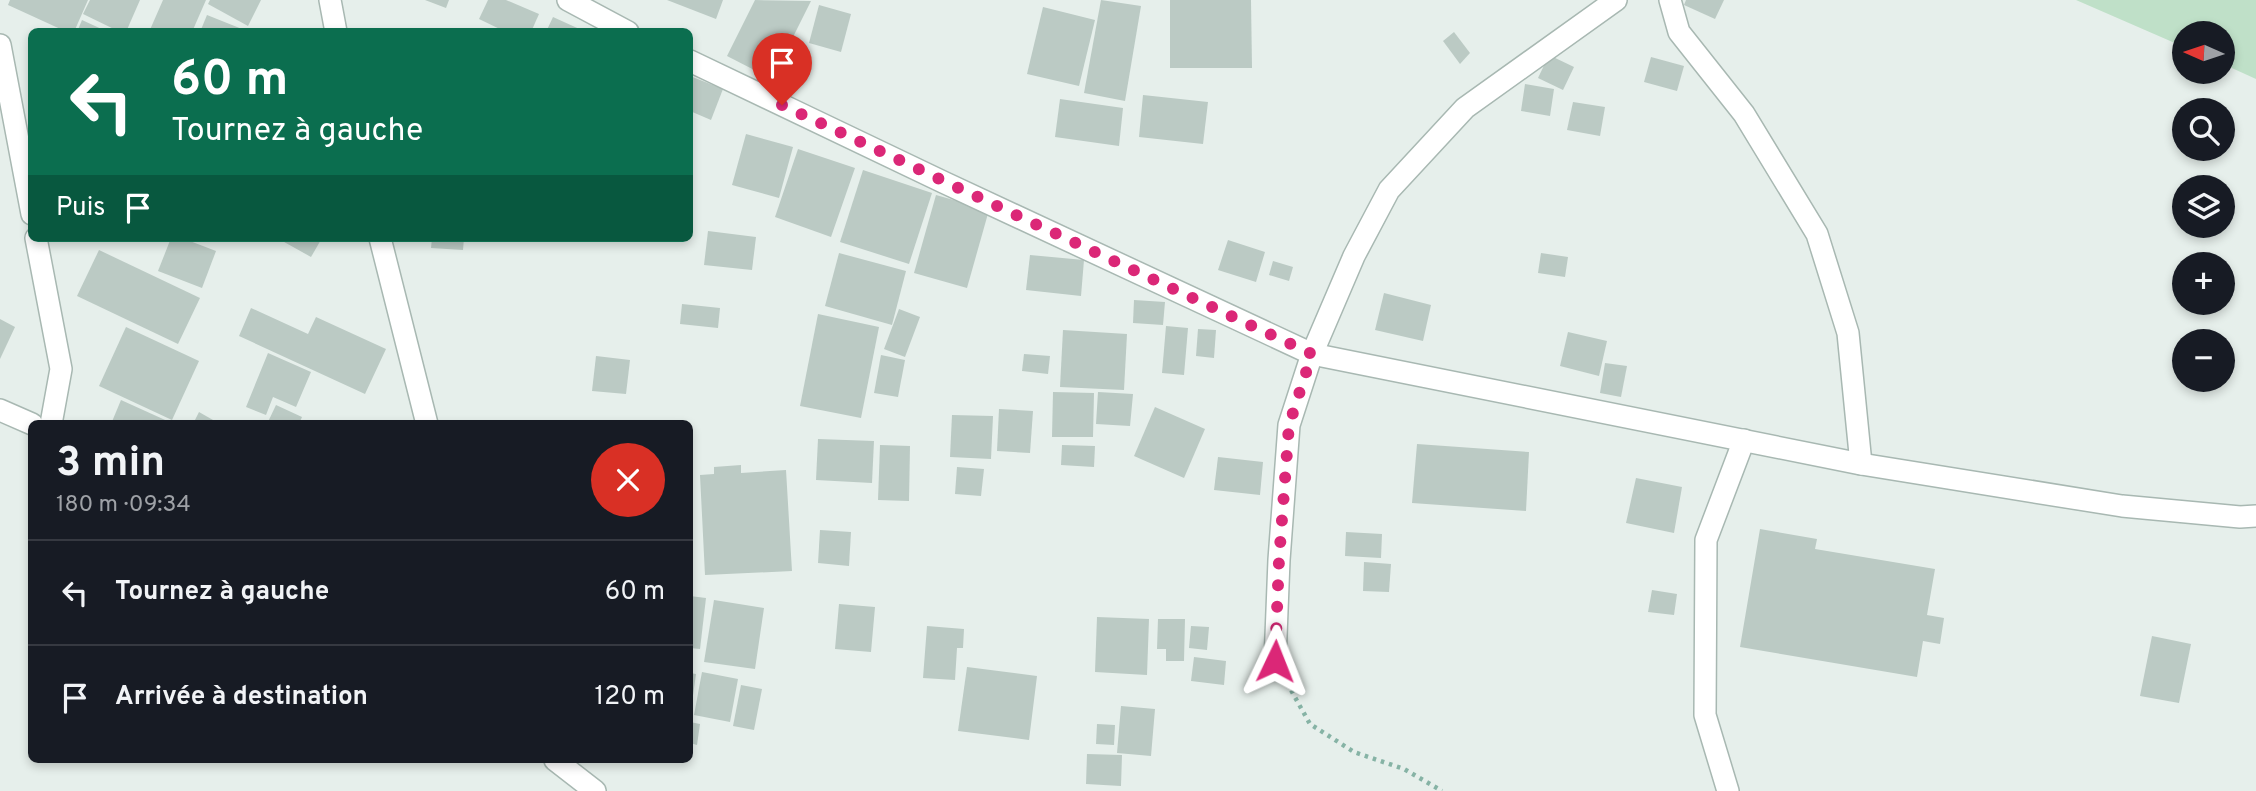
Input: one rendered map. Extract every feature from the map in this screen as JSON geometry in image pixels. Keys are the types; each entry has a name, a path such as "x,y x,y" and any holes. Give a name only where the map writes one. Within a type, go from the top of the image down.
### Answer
{"street":[{"path":"330,0 335,28"},
{"path":"568,0 620,28"},
{"path":"1275,661 1289,425 1312,354 1354,256 1389,190 1465,108 1616,0"},
{"path":"1670,0 1679,33 1744,114 1816,234 1848,333 1861,464"},
{"path":"0,45 28,193"},
{"path":"693,62 1312,354 1861,464 2122,506 2239,517 2256,516"},
{"path":"37,242 61,369 52,420"},
{"path":"381,242 426,420"},
{"path":"0,410 28,422"},
{"path":"1728,791 1705,715 1706,540 1744,440"},
{"path":"559,763 595,791"}],"path":[{"path":"1275,661 1310,724 1354,752 1404,769 1442,791"}],"green space":[{"path":"2076,0 2256,0 2256,79 2235,69 2235,21 2172,21 2172,42"}],"building":[{"path":"10,0 88,0 76,28 58,28 8,5"},
{"path":"90,0 140,0 128,28 112,28 83,14"},
{"path":"163,0 206,0 194,28 151,28"},
{"path":"210,0 261,0 248,26 208,4"},
{"path":"425,0 449,0 446,8"},
{"path":"488,0 506,0 539,14 533,28 498,28 479,19"},
{"path":"667,0 723,0 716,19"},
{"path":"755,0 811,1 772,79 727,56"},
{"path":"1101,0 1141,6 1125,101 1084,93"},
{"path":"1170,0 1251,0 1252,68 1170,68"},
{"path":"1686,0 1724,0 1715,19 1684,5"},
{"path":"819,5 851,14 841,52 809,43"},
{"path":"1043,7 1095,20 1079,86 1027,74"},
{"path":"207,15 240,28 202,28"},
{"path":"553,17 577,28 548,28"},
{"path":"82,20 99,28 79,28"},
{"path":"1454,32 1470,53 1460,64 1443,41"},
{"path":"1549,55 1574,67 1563,90 1538,78"},
{"path":"1651,57 1684,66 1677,91 1644,82"},
{"path":"693,77 723,89 711,120 693,112"},
{"path":"1525,84 1554,89 1550,116 1521,111"},
{"path":"1143,95 1208,102 1203,144 1139,137"},
{"path":"1060,99 1123,108 1119,146 1055,137"},
{"path":"1573,102 1605,107 1600,136 1567,130"},
{"path":"746,134 793,147 779,198 732,185"},
{"path":"798,149 855,168 831,237 775,217"},
{"path":"863,170 932,193 909,264 840,242"},
{"path":"936,195 989,210 967,288 914,273"},
{"path":"708,231 756,237 752,270 704,265"},
{"path":"1228,240 1265,252 1256,282 1218,270"},
{"path":"169,242 192,242 216,251 202,288 158,271"},
{"path":"284,242 320,242 311,257"},
{"path":"432,242 464,242 463,250 431,248"},
{"path":"99,250 200,298 178,344 77,296"},
{"path":"839,253 906,271 892,325 825,306"},
{"path":"1541,253 1568,257 1565,277 1538,273"},
{"path":"1030,255 1084,260 1081,296 1026,290"},
{"path":"1273,261 1293,267 1289,281 1269,275"},
{"path":"1384,293 1431,305 1423,341 1375,330"},
{"path":"1134,300 1165,302 1163,325 1133,323"},
{"path":"682,304 720,308 718,328 680,324"},
{"path":"251,308 308,334 316,317 386,349 365,394 239,336"},
{"path":"899,309 920,317 905,357 884,349"},
{"path":"818,314 879,327 861,418 800,406"},
{"path":"0,319 15,327 0,359"},
{"path":"1166,326 1188,328 1184,375 1162,373"},
{"path":"126,327 199,361 172,420 99,386"},
{"path":"1198,329 1216,330 1214,358 1196,356"},
{"path":"1063,330 1127,334 1124,390 1060,387"},
{"path":"1568,332 1607,341 1599,376 1560,366"},
{"path":"268,353 311,372 296,407 273,397 266,415 246,407"},
{"path":"1024,354 1050,356 1048,374 1022,371"},
{"path":"881,355 905,360 898,397 874,393"},
{"path":"596,356 630,360 626,394 592,391"},
{"path":"1605,363 1627,366 1621,397 1600,393"},
{"path":"1053,392 1094,393 1093,437 1052,437"},
{"path":"1098,392 1133,394 1130,426 1096,424"},
{"path":"121,400 165,420 113,420"},
{"path":"276,405 302,417 301,420 269,420"},
{"path":"1155,407 1205,429 1184,478 1134,456"},
{"path":"999,409 1033,411 1030,453 997,451"},
{"path":"199,412 213,420 195,420"},
{"path":"952,415 993,416 991,459 950,457"},
{"path":"818,439 874,441 872,483 816,480"},
{"path":"1417,444 1529,452 1526,511 1412,503"},
{"path":"880,445 910,446 909,501 878,500"},
{"path":"1062,445 1095,446 1094,467 1061,465"},
{"path":"1218,457 1263,462 1260,495 1214,490"},
{"path":"741,465 741,473 786,470 792,571 705,575 700,475 714,474 714,467"},
{"path":"957,467 984,469 981,496 955,494"},
{"path":"1636,478 1682,487 1674,533 1626,523"},
{"path":"1760,529 1817,539 1815,549 1935,569 1927,615 1944,618 1940,644 1923,641 1917,677 1740,647"},
{"path":"820,530 851,532 849,566 818,563"},
{"path":"1346,532 1382,534 1381,558 1345,556"},
{"path":"1364,562 1391,564 1389,592 1363,591"},
{"path":"1652,590 1677,594 1674,615 1648,612"},
{"path":"693,596 706,598 700,649 693,648"},
{"path":"714,600 764,608 755,669 704,662"},
{"path":"839,604 875,607 871,652 835,649"},
{"path":"1097,617 1149,619 1147,675 1095,672"},
{"path":"1158,619 1185,619 1184,661 1166,661 1166,649 1157,649"},
{"path":"927,626 964,629 963,648 957,648 955,680 923,678"},
{"path":"1191,626 1209,627 1207,650 1189,648"},
{"path":"2152,636 2191,644 2179,703 2140,696"},
{"path":"1194,657 1226,661 1224,685 1191,681"},
{"path":"967,667 1037,676 1029,740 958,731"},
{"path":"702,672 738,679 730,722 694,715"},
{"path":"693,674 696,674 693,696"},
{"path":"741,685 762,689 754,730 733,726"},
{"path":"1121,706 1155,709 1151,756 1117,753"},
{"path":"693,723 700,724 697,745 693,744"},
{"path":"1097,724 1115,725 1114,745 1096,744"},
{"path":"1087,754 1122,755 1121,786 1086,784"}],"route":[{"path":"782,105 1312,354 1289,425 1275,661"}]}
